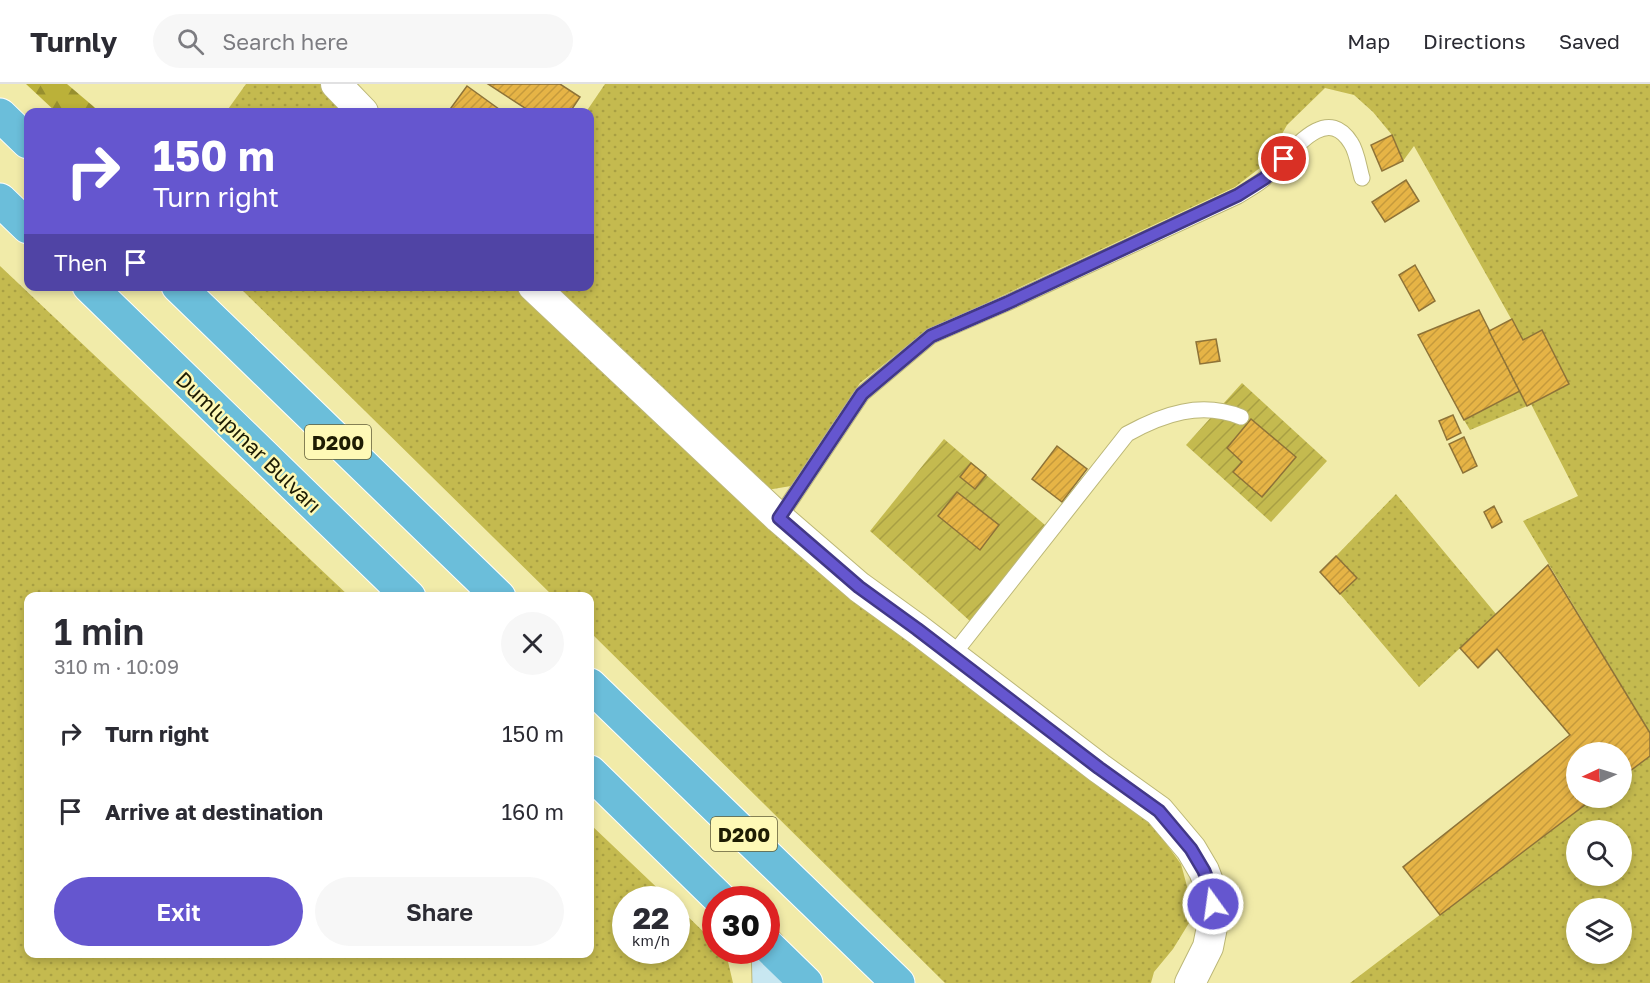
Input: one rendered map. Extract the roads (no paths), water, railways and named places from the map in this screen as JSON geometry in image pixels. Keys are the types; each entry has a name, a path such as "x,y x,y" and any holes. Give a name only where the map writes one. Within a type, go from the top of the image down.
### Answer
{"highway":[{"path":"0,115 24,138"},
{"path":"0,200 24,223"},
{"name":"Dumlupınar Bulvarı","path":"94,291 404,592"},
{"name":"D200","path":"183,291 494,592"},
{"name":"D200","path":"594,689 898,983"},
{"name":"D200","path":"594,776 707,886"},
{"path":"780,958 806,983"}],"main road":[{"path":"768,964 769,983"}],"street":[{"path":"336,84 359,108"},
{"path":"538,291 779,518 859,587 1159,811 1191,849 1204,871 1212,892 1214,917 1208,947 1190,983"}],"lane":[{"path":"779,518 862,394 931,336 1238,195 1265,178 1304,137 1324,128 1339,130 1352,144 1362,178"},
{"path":"952,656 1127,434 1151,421 1190,410 1224,411 1241,417"}]}
